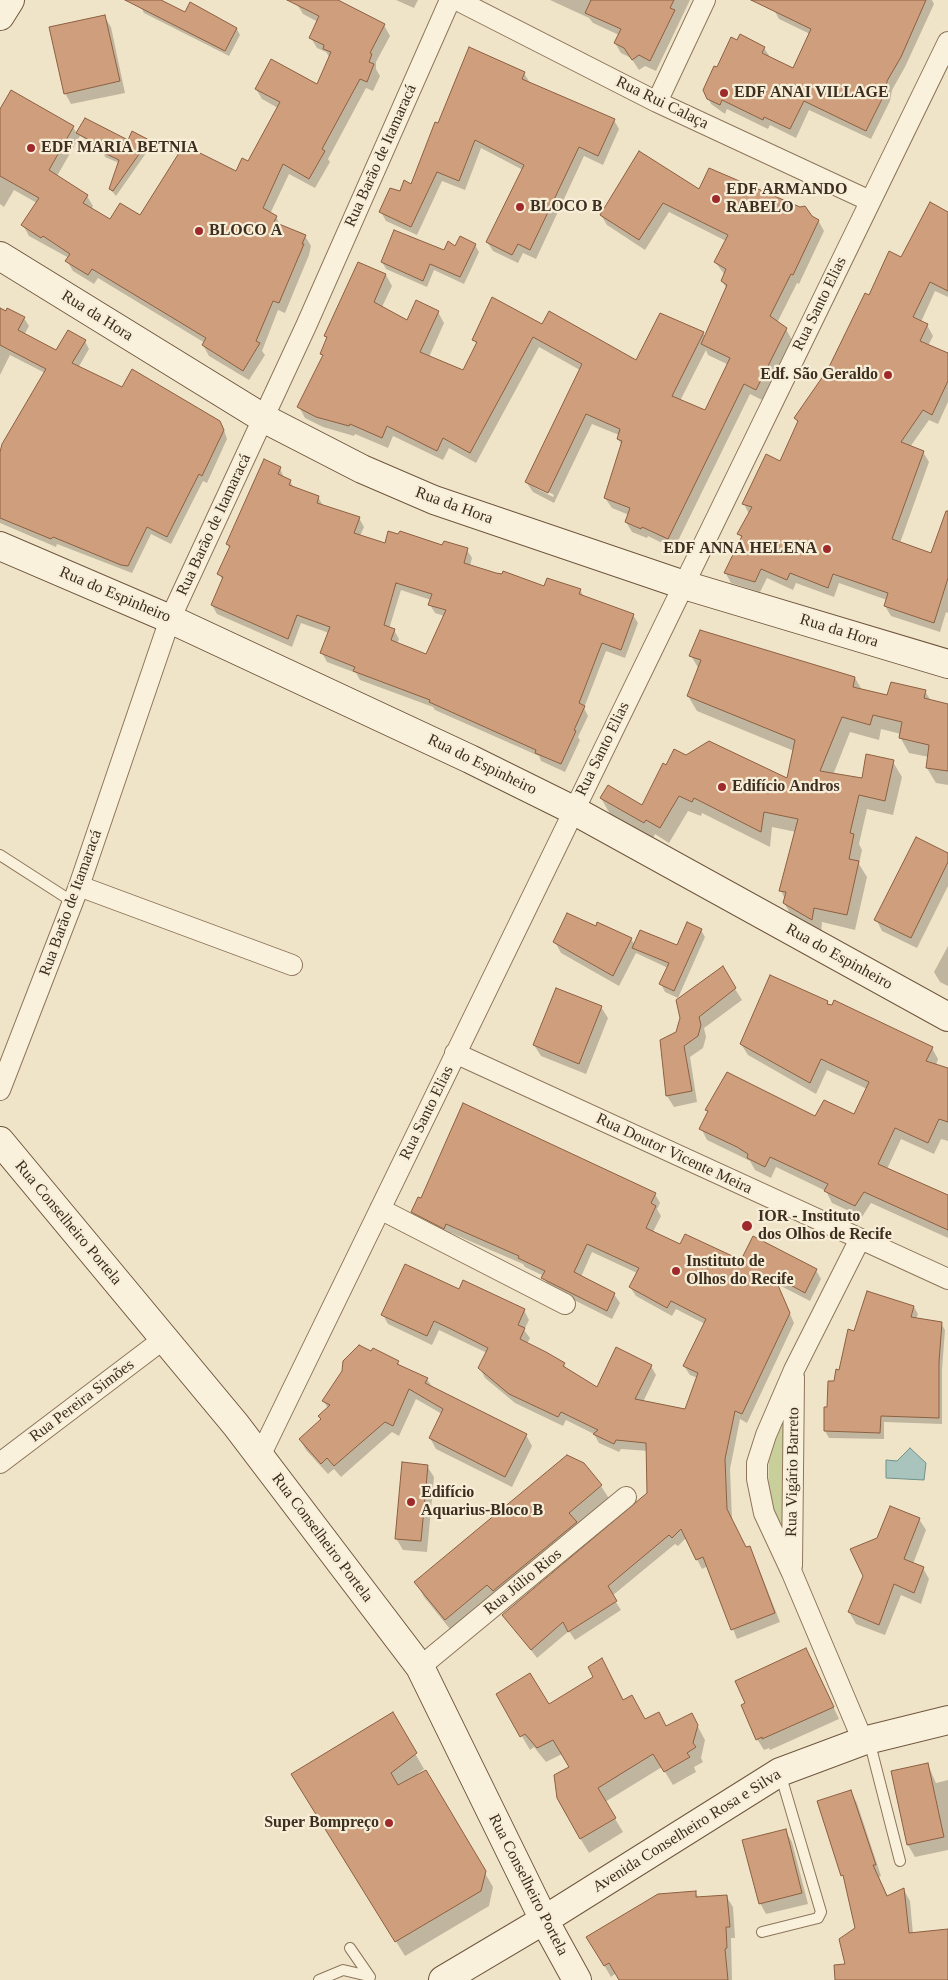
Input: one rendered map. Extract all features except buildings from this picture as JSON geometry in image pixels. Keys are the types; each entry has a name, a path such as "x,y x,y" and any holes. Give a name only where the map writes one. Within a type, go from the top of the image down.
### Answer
{"street":[{"path":"0,16 10,0"},
{"name":"Rua Barão de Itamaracá","path":"0,1090 76,894 170,619 263,418 450,0"},
{"name":"Rua Rui Calaça","path":"457,0 657,102 870,201"},
{"path":"657,102 705,0"},
{"name":"Rua Santo Elias","path":"260,1456 948,42"},
{"name":"Rua da Hora","path":"0,256 263,418 362,469 434,500 684,585 948,664"},
{"name":"Rua do Espinheiro","path":"0,546 170,619 470,758 573,810 948,1017"},
{"path":"76,894 292,965"},
{"name":"Rua Doutor Vicente Meira","path":"455,1053 948,1279"},
{"name":"Rua Conselheiro Portela","path":"0,1141 165,1338 260,1456 420,1667 544,1920 577,1980"},
{"path":"380,1210 565,1304"},
{"name":"Rua Vigário Barreto","path":"860,1239 794,1370 766,1435 757,1463 757,1479 764,1512 866,1740"},
{"name":"Rua Pereira Simões","path":"0,1463 165,1338"},
{"name":"Rua Vigário Barreto","path":"792,1573 794,1370"},
{"name":"Rua Júlio Rios","path":"420,1667 626,1497"},
{"name":"Avenida Conselheiro Rosa e Silva","path":"443,1980 544,1920 780,1772 866,1740 948,1720"}],"lane":[{"path":"0,855 76,894"},
{"path":"866,1740 900,1861"},
{"path":"762,1932 818,1918 821,1912 780,1772"},
{"path":"350,1948 370,1978"},
{"path":"319,1980 343,1970 370,1978"}],"green space":[{"path":"793,1380 794,1564 768,1510 769,1442"}],"water":[{"path":"910,1448 926,1463 924,1480 886,1478 886,1460 897,1461"}],"place":[{"name":"EDF ANAI VILLAGE","path":"724,93"},
{"name":"EDF MARIA BETNIA","path":"31,148"},
{"name":"EDF ARMANDO RABELO","path":"716,199"},
{"name":"BLOCO B","path":"520,207"},
{"name":"BLOCO A","path":"199,231"},
{"name":"Edf. São Geraldo","path":"888,375"},
{"name":"EDF ANNA HELENA","path":"827,549"},
{"name":"Edifício Andros","path":"722,787"},
{"name":"IOR - Instituto dos Olhos de Recife","path":"747,1226"},
{"name":"Instituto de Olhos do Recife","path":"676,1271"},
{"name":"Edifício Aquarius-Bloco B","path":"411,1502"},
{"name":"Super Bompreço","path":"389,1823"}]}
